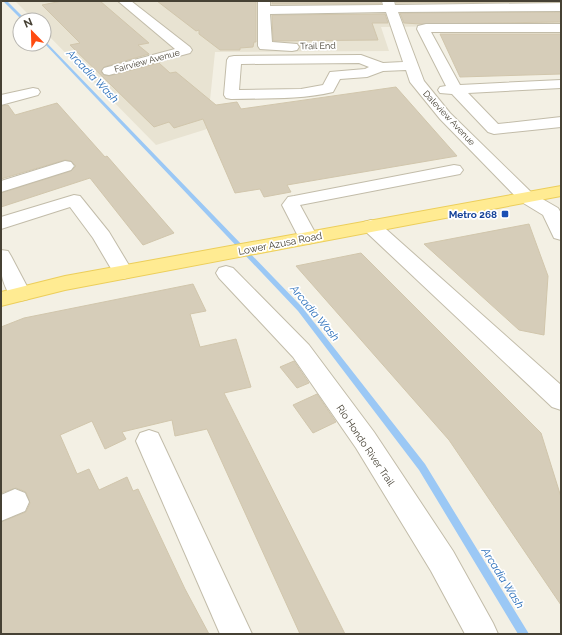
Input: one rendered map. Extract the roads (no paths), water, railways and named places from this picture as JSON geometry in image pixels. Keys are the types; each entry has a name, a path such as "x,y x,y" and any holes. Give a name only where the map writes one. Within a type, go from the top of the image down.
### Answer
{"main road":[{"name":"Lower Azusa Road","path":"10,297 122,272 222,264 256,247 561,191"}],"street":[{"name":"Fairview Avenue","path":"108,71 185,50 124,1"},
{"path":"264,6 389,5 561,7"},
{"name":"Daleview Avenue","path":"389,5 417,82 424,92 445,116 526,198 551,212 561,234"},
{"name":"Trail End","path":"264,6 265,46 304,46"},
{"path":"561,28 423,28 455,89 494,129 561,122"},
{"path":"381,67 361,59 234,60 231,95 301,93 328,89 335,75 367,73 381,67 411,66"},
{"path":"424,92 561,84"},
{"path":"1,100 32,92"},
{"path":"1,187 65,166"},
{"path":"308,238 291,205 294,201 454,170"},
{"path":"1,223 74,200 102,236 122,272"},
{"path":"371,226 561,400"},
{"path":"1,256 10,297"},
{"name":"Rio Hondo River Trail","path":"222,264 301,350 365,440 442,561 482,634"},
{"path":"149,441 236,634"}],"waterway":[{"name":"Arcadia Wash","path":"5,1 16,12"},
{"name":"Arcadia Wash","path":"52,49 300,309 422,467 524,634"}],"place":[{"name":"Metro 268","path":"505,214"}]}
